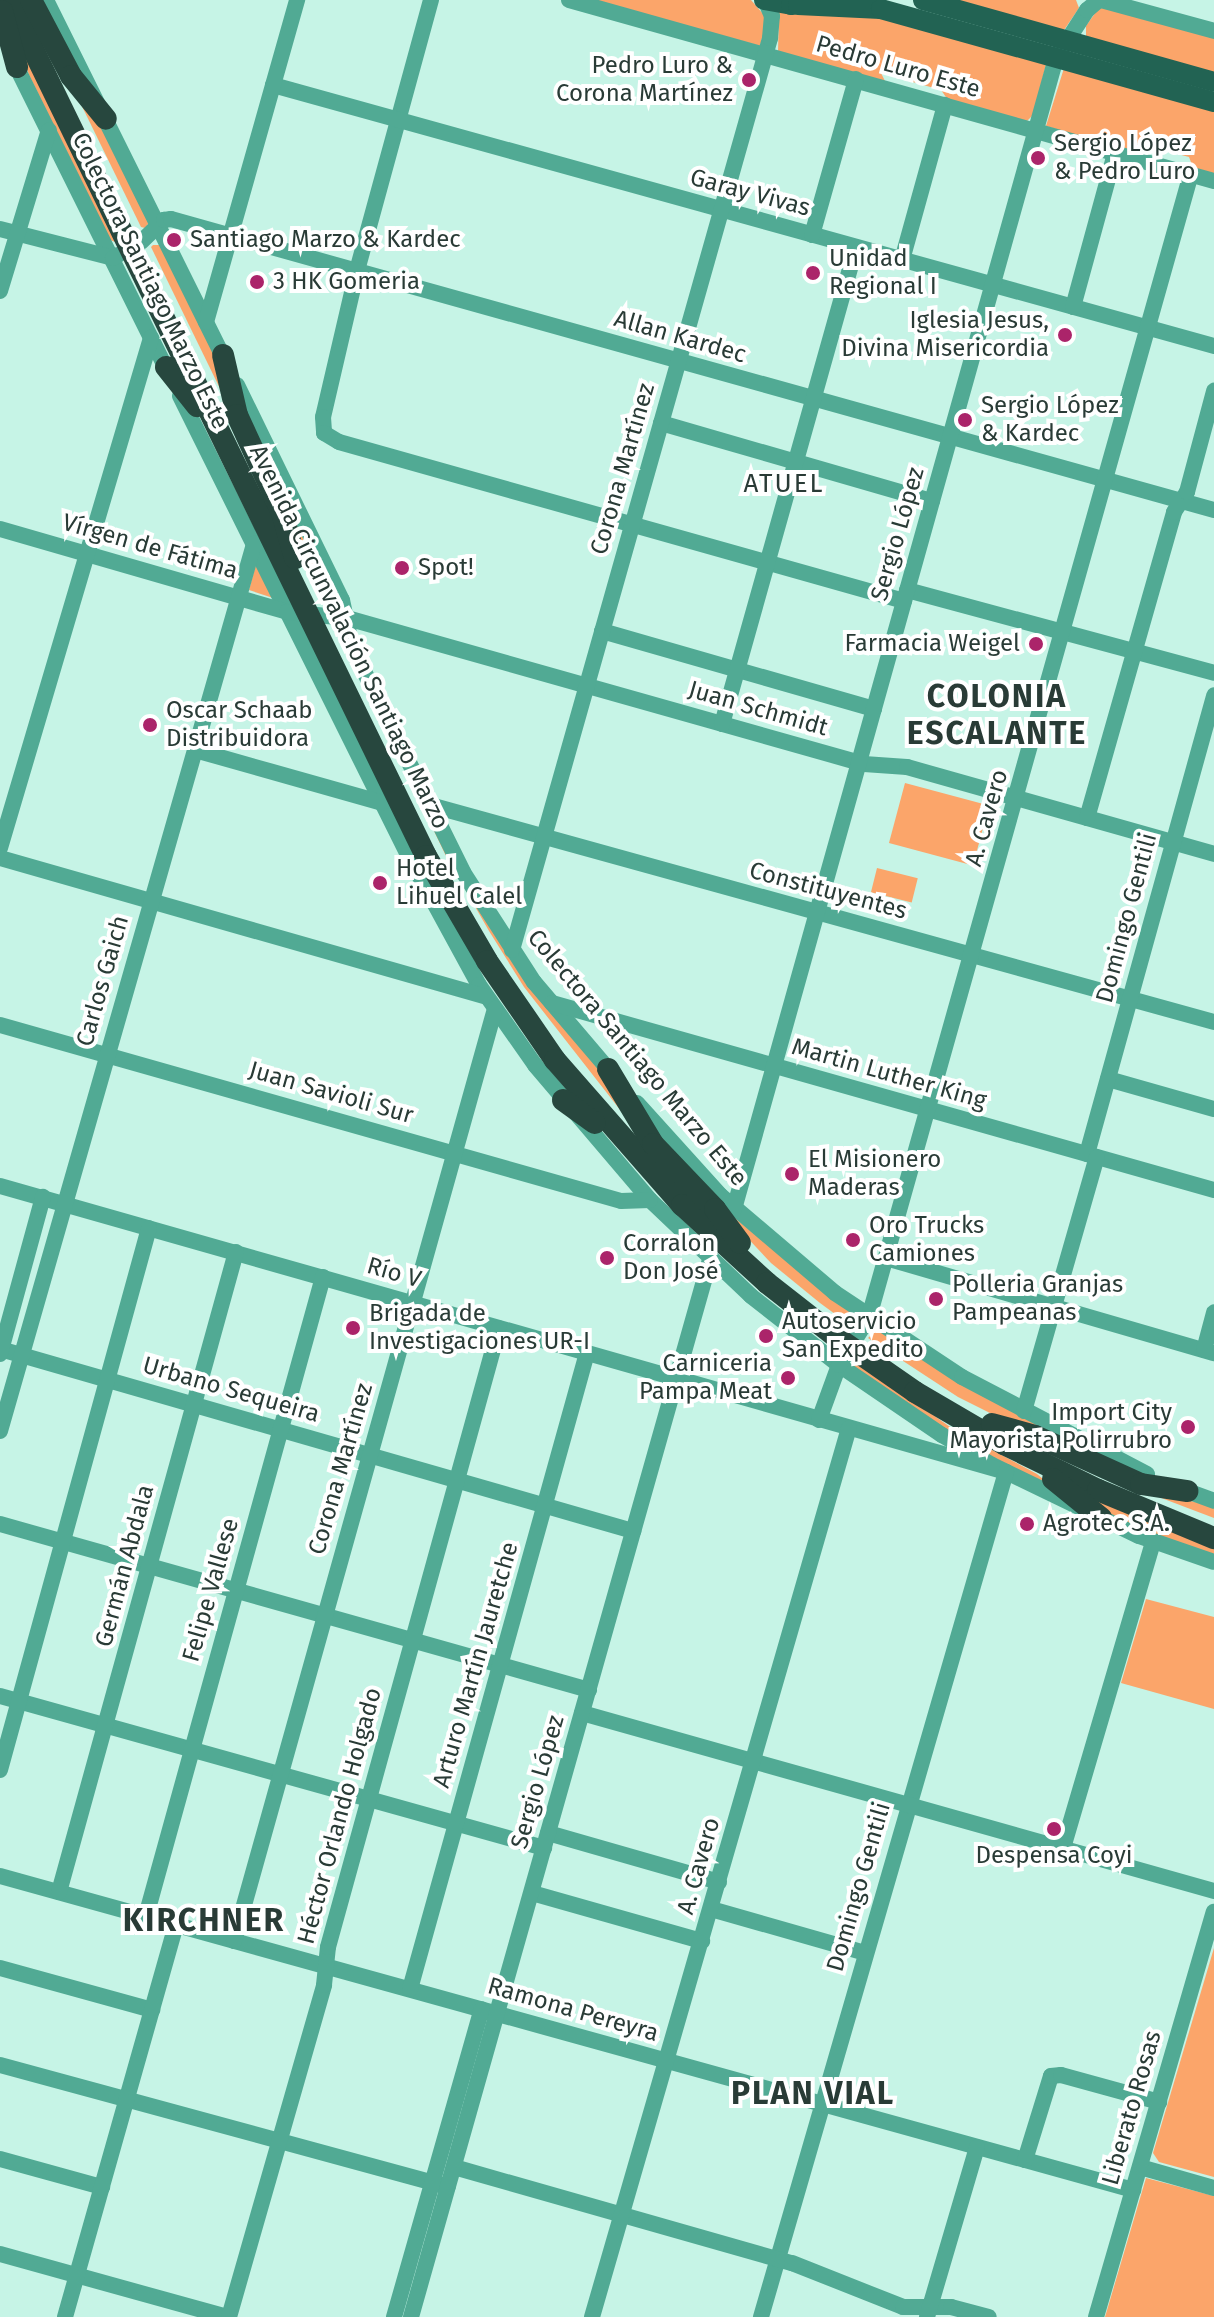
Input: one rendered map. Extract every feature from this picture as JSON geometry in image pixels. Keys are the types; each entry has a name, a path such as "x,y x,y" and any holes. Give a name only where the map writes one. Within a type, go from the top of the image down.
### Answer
{"highway":[{"name":"Avenida Circunvalación Santiago Marzo","path":"9,0 264,544 307,614 513,979 599,1095 671,1175 849,1350 1123,1488 1214,1525"},
{"name":"Avenida Circunvalación Santiago Marzo","path":"23,0 128,249 295,558 307,614 431,864 503,986 573,1083 682,1205 767,1283 849,1350 1023,1454 1214,1538"},
{"path":"31,0 71,76 106,119"},
{"path":"0,6 17,67"},
{"path":"223,355 237,415 282,513 295,558"},
{"path":"166,367 195,403 264,544"},
{"path":"334,666 351,721 396,815 408,855"},
{"path":"608,1069 653,1144 715,1209 740,1243"},
{"path":"563,1100 602,1129 649,1182 682,1205"},
{"path":"900,1382 963,1431 1047,1475 1101,1518"},
{"path":"992,1424 1035,1436 1137,1483 1187,1491"}],"main road":[{"path":"765,0 881,9 1214,82"},
{"path":"923,0 1214,102"}],"street":[{"name":"Colectora Santiago Marzo Este","path":"46,0 342,600 352,647 463,872 512,950 552,1003 685,1159 734,1209 813,1276 936,1361 1024,1411 1115,1460 1214,1501"},
{"path":"206,322 297,0"},
{"path":"431,0 357,271 323,417 324,433 339,442 768,562 1064,632 1214,673"},
{"name":"Pedro Luro Este","path":"569,0 1214,181"},
{"name":"Corona Martínez","path":"512,950 765,54 772,19 765,0"},
{"path":"1093,3 1214,31"},
{"name":"Sergio López","path":"734,1209 1036,130 1061,49 1093,3"},
{"name":"Colectora Santiago Marzo Este","path":"0,33 49,130 128,249 151,338 166,367"},
{"path":"812,235 856,79"},
{"name":"Garay Vivas","path":"273,85 1214,346"},
{"path":"902,260 945,105"},
{"path":"0,291 49,130"},
{"path":"1073,307 1115,153"},
{"name":"A. Cavero","path":"819,1420 849,1350 869,1317 1018,798 1191,174"},
{"name":"Allan Kardec","path":"160,227 171,219 231,235 1214,510"},
{"path":"0,229 128,249 160,227"},
{"path":"722,724 856,247"},
{"path":"0,848 151,338"},
{"path":"1087,818 1174,512 1188,488 1214,391"},
{"path":"661,423 932,501"},
{"name":"Vírgen de Fátima","path":"0,529 307,614"},
{"name":"Carlos Gaich","path":"0,1431 239,597 264,544"},
{"path":"307,614 382,803 491,1003 563,1100 650,1200 710,1260 849,1350 942,1435 1006,1472 1101,1518 1153,1542 1214,1562"},
{"name":"Juan Schmidt","path":"307,614 347,618 859,762 907,767 1214,854"},
{"path":"602,631 874,709"},
{"name":"Domingo Gentili","path":"1024,1411 1054,1307 1108,1079 1214,695"},
{"path":"195,750 382,803"},
{"name":"Constituyentes","path":"430,805 1214,1022"},
{"path":"0,858 491,1003"},
{"name":"Corona Martínez","path":"234,1941 455,1153 491,1003"},
{"name":"Martin Luther King","path":"552,1003 1214,1190"},
{"name":"Juan Savioli Sur","path":"0,1025 621,1201 650,1200"},
{"path":"1108,1079 1214,1109"},
{"name":"Río V","path":"0,1186 1006,1472"},
{"path":"0,1351 43,1197"},
{"path":"0,1770 149,1228"},
{"name":"Germán Abdala","path":"59,1892 236,1252"},
{"path":"886,1258 1209,1351 1214,1312"},
{"name":"Sergio López","path":"394,2317 440,2185 490,2012 532,1893 710,1260"},
{"name":"Felipe Vallese","path":"146,1916 323,1277"},
{"name":"Héctor Orlando Holgado","path":"228,2317 324,1985 326,1966 369,1799 499,1328"},
{"name":"Urbano Sequeira","path":"0,1351 22,1354 633,1531"},
{"name":"Arturo Martín Jauretche","path":"410,1989 587,1353"},
{"name":"A. Cavero","path":"592,2317 849,1428"},
{"name":"Domingo Gentili","path":"761,2317 1006,1472"},
{"path":"0,1524 237,1588 589,1690"},
{"path":"1063,1848 1153,1542"},
{"path":"0,1696 456,1824 546,1841 719,1882"},
{"path":"582,1713 1214,1891"},
{"name":"Ramona Pereyra","path":"0,1876 1133,2190"},
{"path":"532,1893 702,1941"},
{"path":"711,1909 865,1953"},
{"name":"Liberato Rosas","path":"1096,2317 1214,1912"},
{"path":"65,2317 176,1924"},
{"path":"0,1968 152,2010"},
{"name":"Sergio López","path":"411,2317 440,2185 454,2167 490,2012"},
{"path":"0,2065 440,2185"},
{"path":"1025,2160 1051,2076 1159,2102"},
{"path":"928,2313 977,2147"},
{"path":"0,2159 102,2187"},
{"path":"454,2167 777,2259 903,2307 928,2313 951,2307 989,2317"},
{"path":"1140,2167 1214,2188"},
{"path":"0,2254 228,2317"}],"shaded area":[{"path":"593,0 751,0 764,15 765,27 760,46"},
{"path":"941,0 1076,0 1079,8 1064,30"},
{"path":"1100,6 1214,38 1214,77 1086,36 1086,26"},
{"path":"779,11 862,11 1047,61 1033,115 1027,121 948,100 941,90 881,73 886,83 778,51"},
{"path":"8,15 118,243 110,240 29,75"},
{"path":"1064,68 1214,107 1214,175 1194,170 1189,157 1137,143 1142,155 1046,126"},
{"path":"73,88 103,126 149,223 145,228 141,227"},
{"path":"160,245 216,355 228,405 151,247"},
{"path":"237,400 333,598 327,606 306,567 284,506"},
{"path":"256,564 273,598 249,590"},
{"path":"336,626 437,832 599,1066 621,1111 524,987 489,931 445,854"},
{"path":"905,783 989,806 973,865 889,843"},
{"path":"877,868 918,878 912,902 871,892"},
{"path":"711,1199 854,1314 854,1324 850,1325 820,1303 771,1263"},
{"path":"877,1330 1079,1447 994,1415 958,1397 868,1338"},
{"path":"855,1360 953,1429 1037,1474 1060,1493 952,1435 854,1367"},
{"path":"1065,1481 1214,1544 1214,1557 1112,1518"},
{"path":"1148,1492 1214,1506 1214,1518 1164,1499"},
{"path":"1146,1599 1214,1617 1214,1709 1121,1683"},
{"path":"1214,1948 1214,2177 1159,2162 1153,2153"},
{"path":"1146,2178 1214,2196 1214,2317 1105,2317"}],"place":[{"name":"Pedro Luro & Corona Martínez","path":"749,80"},
{"name":"Sergio López & Pedro Luro","path":"1038,158"},
{"name":"Santiago Marzo & Kardec","path":"174,240"},
{"name":"Unidad Regional I","path":"813,273"},
{"name":"3 HK Gomeria","path":"257,282"},
{"name":"Iglesia Jesus, Divina Misericordia","path":"1065,335"},
{"name":"Sergio López & Kardec","path":"965,420"},
{"name":"Spot!","path":"402,568"},
{"name":"Farmacia Weigel","path":"1036,644"},
{"name":"Oscar Schaab Distribuidora","path":"150,725"},
{"name":"Hotel Lihuel Calel","path":"380,883"},
{"name":"El Misionero Maderas","path":"792,1174"},
{"name":"Oro Trucks Camiones","path":"853,1240"},
{"name":"Corralon Don José","path":"607,1258"},
{"name":"Polleria Granjas Pampeanas","path":"936,1299"},
{"name":"Brigada de Investigaciones UR-I","path":"353,1328"},
{"name":"Autoservicio San Expedito","path":"766,1336"},
{"name":"Carniceria Pampa Meat","path":"788,1378"},
{"name":"Import City Mayorista Polirrubro","path":"1188,1427"},
{"name":"Agrotec S.A.","path":"1027,1524"},
{"name":"Despensa Coyi","path":"1054,1829"}],"district":[{"name":"ATUEL","path":"784,484"},
{"name":"COLONIA ESCALANTE","path":"997,716"},
{"name":"KIRCHNER","path":"204,1920"},
{"name":"PLAN VIAL","path":"813,2093"}]}
